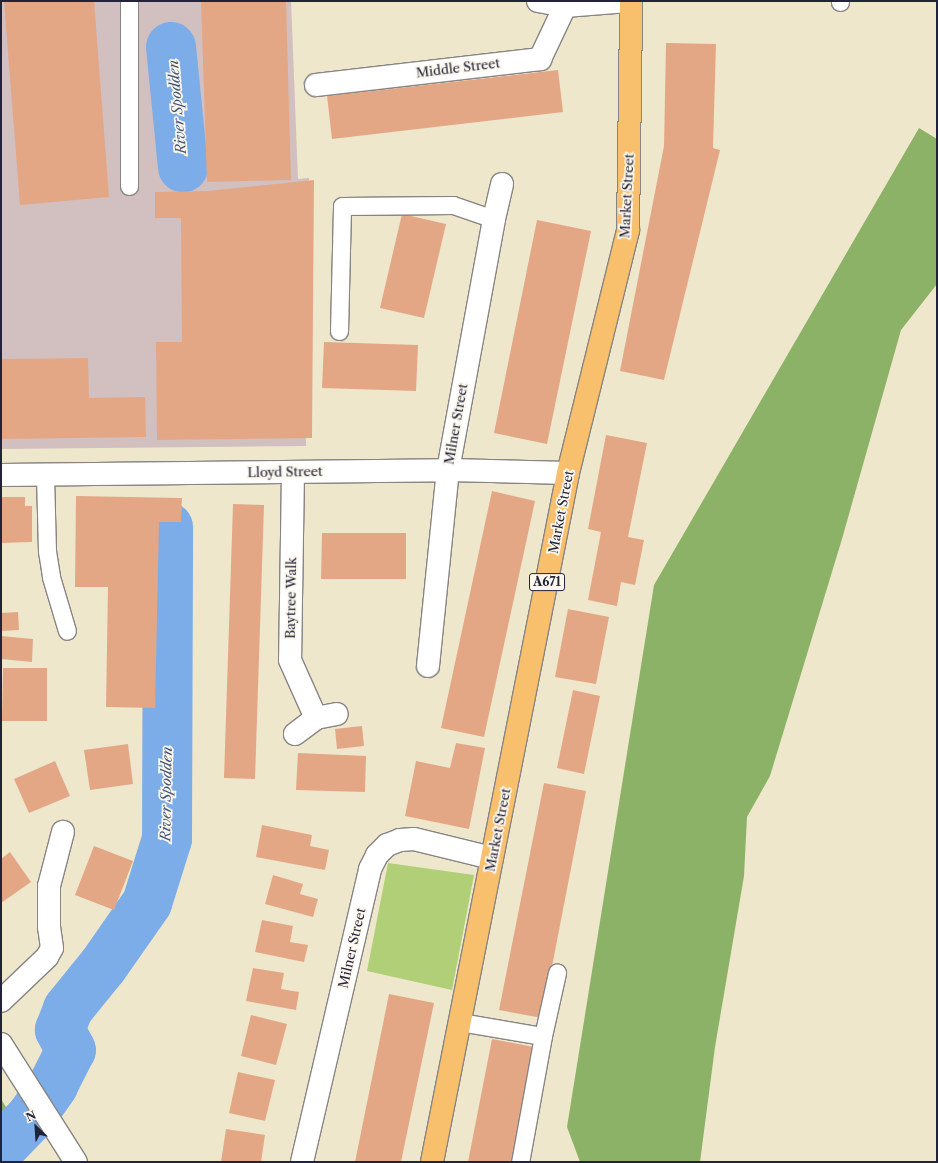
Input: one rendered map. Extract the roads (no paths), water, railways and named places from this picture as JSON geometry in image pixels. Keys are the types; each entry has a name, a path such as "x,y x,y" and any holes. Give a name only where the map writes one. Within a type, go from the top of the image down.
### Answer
{"main road":[{"name":"Market Street","path":"432,1162 568,473 628,230 630,1"}],"street":[{"path":"538,1 565,6 630,1"},
{"name":"Middle Street","path":"316,85 540,59 565,6"},
{"name":"Milner Street","path":"428,666 448,470 494,219 502,184"},
{"name":"Lloyd Street","path":"1,475 448,470 568,473"},
{"name":"Baytree Walk","path":"293,472 290,660 316,718"},
{"path":"295,734 316,718 337,714"},
{"path":"1,1001 47,957 52,948 49,927 49,886 64,832"},
{"name":"Milner Street","path":"302,1162 370,869 377,855 387,845 400,840 414,839 492,858"},
{"path":"1,1044 76,1162"}],"lane":[{"path":"129,1 129,186"},
{"path":"339,331 342,206 453,205 494,219"},
{"path":"45,475 47,550 51,577 66,631"},
{"path":"520,1162 543,1036 557,973"},
{"path":"460,1022 543,1036"}],"waterway":[{"name":"River Spodden","path":"171,47 183,167"},
{"name":"River Spodden","path":"1,1148 31,1117 53,1085 71,1050 60,1030 68,1009 103,966 147,903 167,839 168,527"}]}
